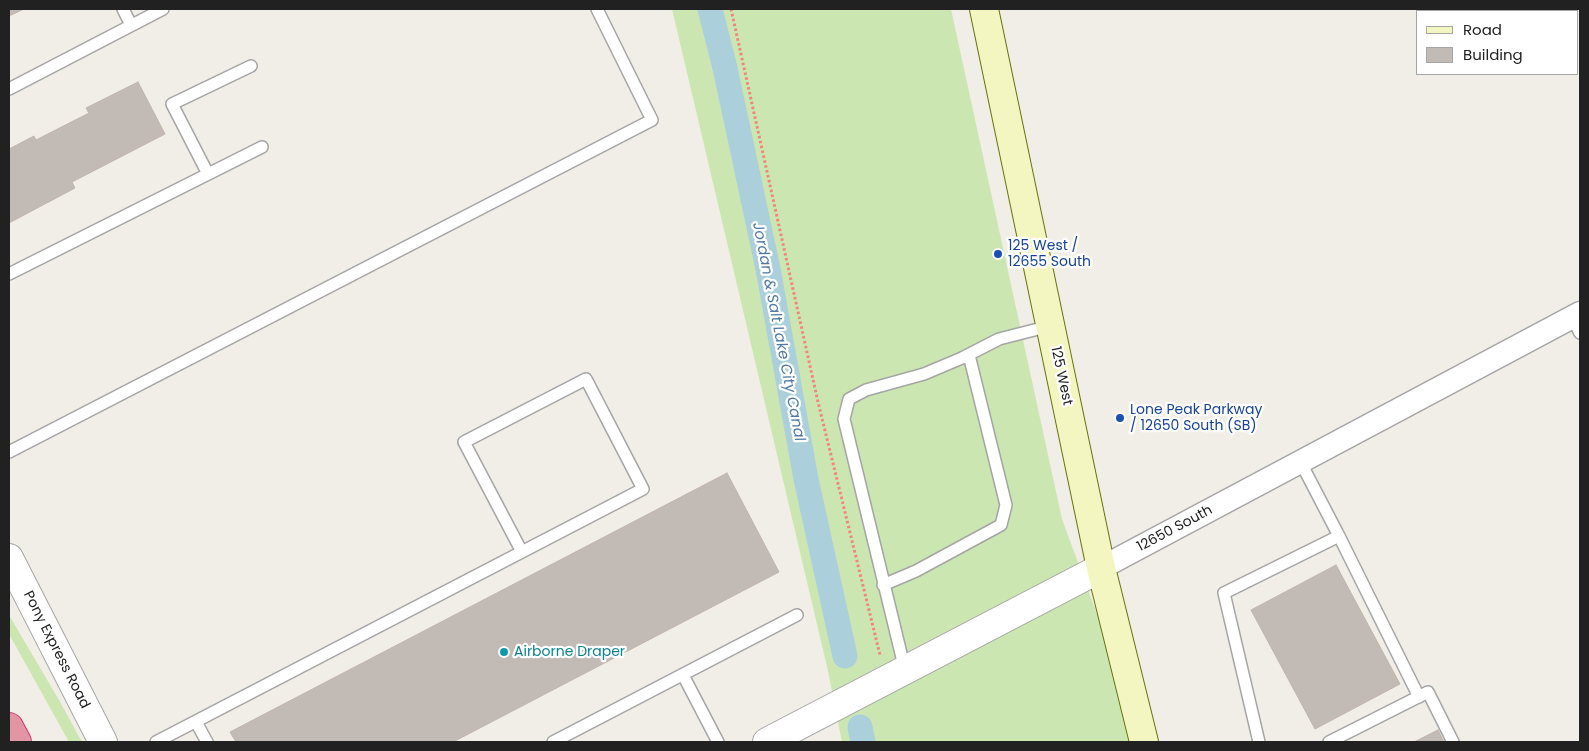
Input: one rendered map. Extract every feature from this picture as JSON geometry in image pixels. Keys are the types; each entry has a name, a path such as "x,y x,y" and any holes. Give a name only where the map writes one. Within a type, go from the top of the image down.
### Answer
{"highway":[{"path":"9,727 17,742"}],"main road":[{"name":"125 West","path":"984,9 1101,568 1144,742"}],"street":[{"name":"12650 South","path":"767,742 1301,463 1578,321"},
{"name":"Pony Express Road","path":"9,558 102,742"}],"lane":[{"path":"123,9 132,25"},
{"path":"9,89 163,9"},
{"path":"9,452 652,120 597,9"},
{"path":"208,174 172,104 251,66"},
{"path":"9,274 262,147"},
{"path":"896,675 883,585 844,419 849,400 866,390 924,374 969,355 999,339 1050,326"},
{"path":"883,585 916,571 1001,525 1006,505 969,355"},
{"path":"156,742 643,490 586,379 464,442 522,552"},
{"path":"1301,463 1419,697"},
{"path":"1259,742 1224,593 1338,536"},
{"path":"553,742 797,615"},
{"path":"683,675 718,742"},
{"path":"1329,742 1428,692 1453,742"},
{"path":"196,722 207,742"}],"path":[{"path":"731,9 818,402 896,675"}],"green space":[{"path":"672,9 951,9 1062,519 1108,644 1131,742 842,742 828,671"},
{"path":"9,615 82,742 69,742 9,634"}],"building":[{"path":"9,9 24,9 9,16"},
{"path":"138,82 165,134 72,182 75,188 9,223 9,149 34,136 36,140 89,113 86,108"},
{"name":"Airborne Draper","path":"727,473 779,572 453,742 236,742 230,732"},
{"path":"1336,565 1400,684 1315,729 1251,610"},
{"path":"1438,730 1444,742 1414,742"}],"waterway":[{"name":"Jordan & Salt Lake City Canal","path":"710,9 725,68 768,269 806,479 845,656"},
{"name":"Jordan & Salt Lake City Canal","path":"860,727 863,742"}],"place":[{"name":"125 West / 12655 South","path":"998,254"},
{"name":"Lone Peak Parkway / 12650 South (SB)","path":"1120,418"},
{"name":"Airborne Draper","path":"504,652"}]}
